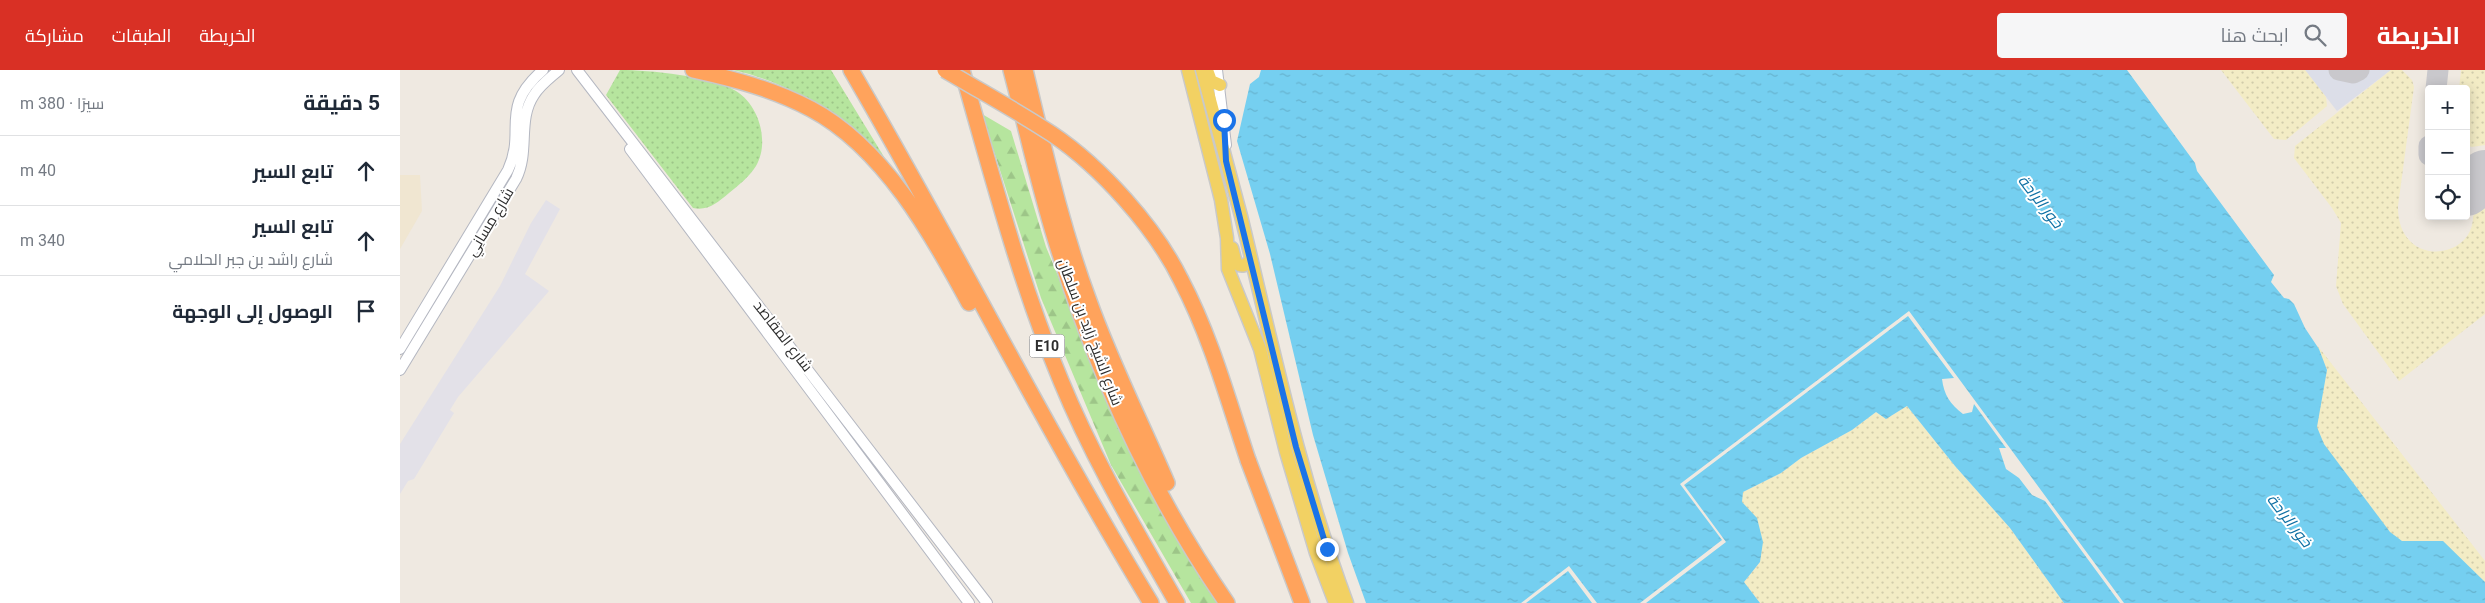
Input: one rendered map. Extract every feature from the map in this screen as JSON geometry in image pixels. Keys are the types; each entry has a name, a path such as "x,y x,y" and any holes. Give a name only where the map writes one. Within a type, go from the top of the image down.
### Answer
{"highway":[{"path":"693,70 751,84 813,110 844,131 878,163 905,197 931,236 1018,390 1054,438"},
{"path":"851,70 902,157 1054,438 1151,603"},
{"path":"945,70 1053,135 1095,169 1155,238 1181,279 1205,332 1248,460 1302,603"},
{"name":"E10","path":"962,70 1015,254 1036,319 1061,382 1112,488 1177,603"},
{"name":"شارع الشيخ زايد بن سلطان","path":"1011,70 1054,237 1092,345 1139,449 1205,571 1227,603"},
{"path":"1026,70 1051,178 1088,300 1116,369 1205,571"}],"main road":[{"path":"1188,70 1223,217 1228,269 1260,350 1294,479 1316,553 1335,603"},
{"path":"1202,70 1251,260 1296,447 1327,549 1347,603"},
{"path":"1207,70 1211,82 1220,85"},
{"path":"1223,217 1229,225 1236,264 1243,266 1251,260"}],"street":[{"name":"شارع مِسانِي","path":"400,349 508,170 515,150 514,118 518,101 526,86 542,70"},
{"name":"شارع مِسانِي","path":"400,370 519,171 524,155 525,122 530,102 538,88 559,70"},
{"name":"شارع المقاصد","path":"570,70 580,76 969,603"},
{"path":"1217,70 1220,85 1226,161"},
{"name":"شارع المقاصد","path":"622,134 986,603"},
{"path":"444,277 453,282"}],"shaded area":[{"path":"2305,70 2391,70 2337,111"},
{"path":"400,175 420,175 422,211 400,249"},
{"path":"546,200 560,209 525,274 549,291 458,397 450,410 454,413 414,479 408,481 400,494 400,444 500,286 531,223"}],"green space":[{"path":"620,70 647,71 696,78 712,81 736,91 751,105 760,125 762,146 756,166 740,184 716,203 708,207 693,208 606,95"},
{"path":"733,70 831,70 892,170 838,121 801,95 780,85"},
{"path":"982,114 1011,131 1046,247 1131,451 1220,603 1191,603 1111,465 1041,298"}],"sand":[{"path":"2221,70 2305,70 2326,97 2327,106 2286,140 2274,139"},
{"path":"2391,70 2402,70 2412,80 2414,87 2398,206 2401,226 2409,240 2422,249 2435,252 2449,249 2462,242 2470,231 2473,216 2485,206 2485,314 2399,381 2343,304 2336,286 2341,223 2294,158 2295,146"},
{"path":"2461,70 2485,70 2485,145 2470,146 2470,85 2459,85"},
{"path":"2317,345 2485,561 2485,583 2402,542 2389,533 2323,444 2316,428 2327,370"},
{"path":"1907,406 1955,466 2010,528 2064,603 1760,603 1744,582 1760,562 1742,502 1743,492 1781,473 1801,458 1852,430 1876,412 1886,419"}],"water":[{"name":"خور الراحة","path":"1261,70 2127,70 2195,163 2197,171 2274,275 2271,282 2284,298 2289,299 2294,304 2305,328 2319,349 2327,370 2317,427 2324,444 2390,532 2402,541 2443,541 2485,582 2485,603 2124,603 1909,311 1680,484 1722,540 1640,603 1597,603 1569,566 1521,603 1366,603 1348,553 1313,435 1270,254 1237,141 1250,84 1259,77"},
{"path":"1908,316 1954,378 1942,379 1944,390 1951,403 1963,414 1972,412 1974,404 2006,448 1999,448 2006,469 2019,478 2032,495 2045,501 2120,603 2064,603 2010,528 1955,466 1907,406 1886,419 1876,412 1852,430 1801,458 1781,473 1743,492 1742,502 1757,518 1763,542 1760,562 1744,582 1760,603 1646,603 1726,542 1684,485"},
{"path":"1568,571 1592,603 1526,603"}],"taxiway":[{"path":"2339,70 2353,73 2359,70"},
{"path":"2436,85 2438,70"},
{"path":"2470,183 2477,182"}],"runway":[{"path":"2470,187 2485,176"}],"route":[{"path":"1224,120 1226,161 1296,447 1327,549"}]}
